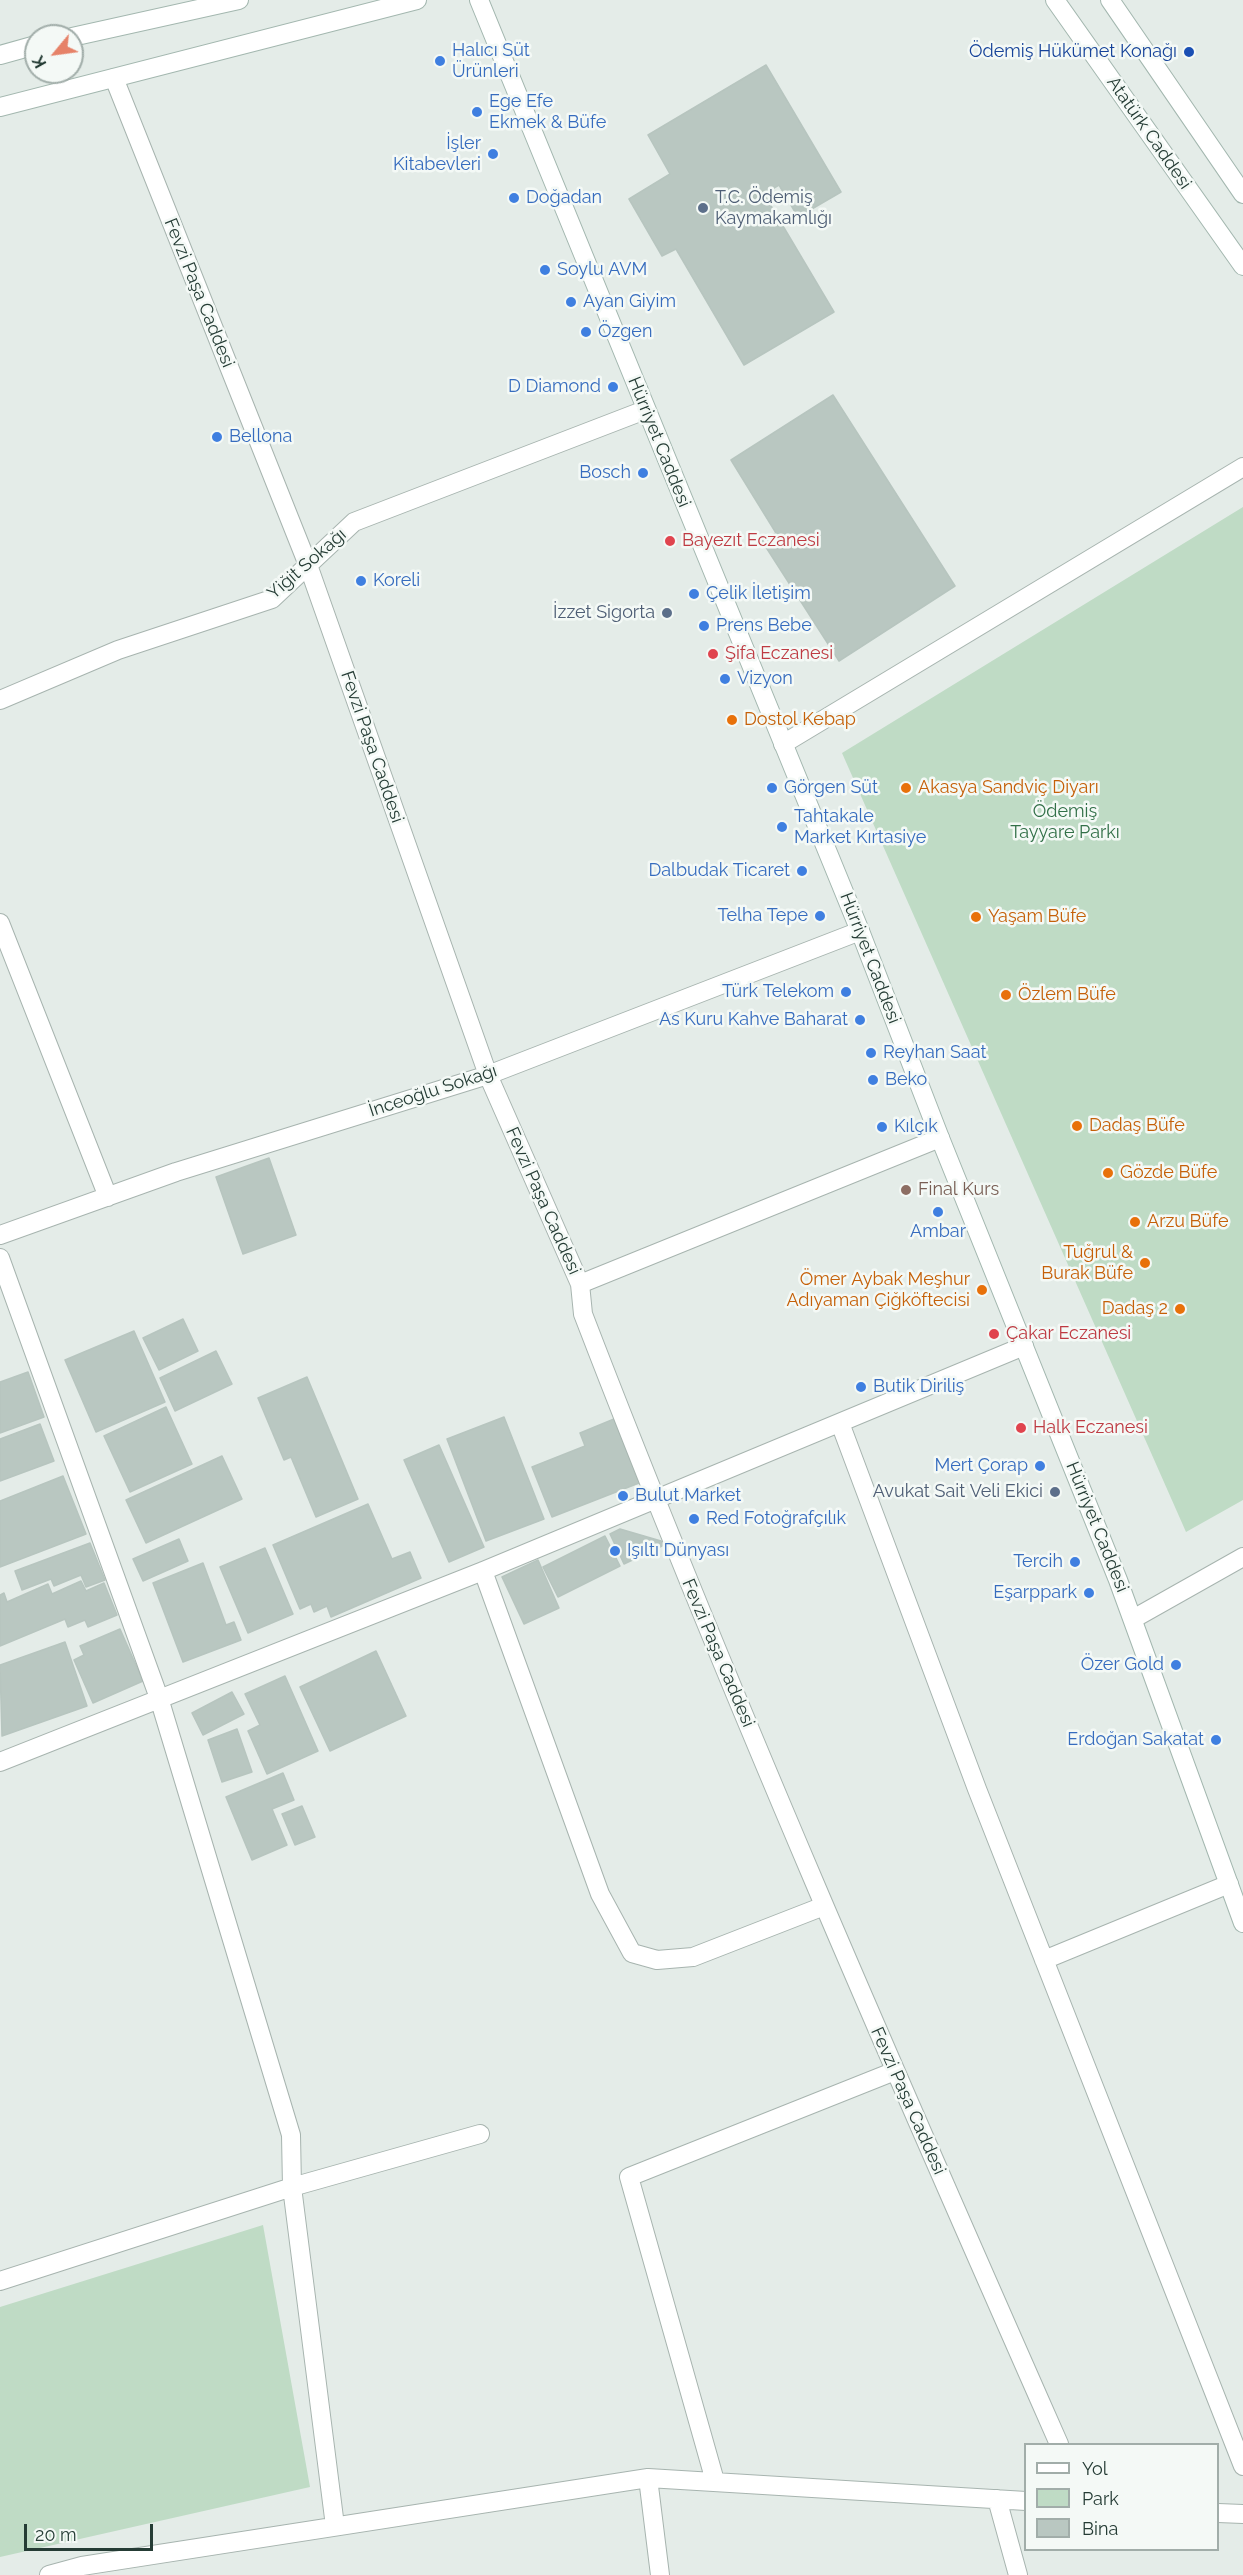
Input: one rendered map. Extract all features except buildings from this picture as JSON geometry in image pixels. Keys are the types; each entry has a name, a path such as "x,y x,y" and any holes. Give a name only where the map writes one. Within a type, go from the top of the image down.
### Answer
{"street":[{"path":"84,34 239,0"},
{"path":"0,107 417,0"},
{"name":"Hürriyet Caddesi","path":"479,0 860,931 940,1138 1133,1619 1243,1923"},
{"name":"Atatürk Caddesi","path":"1055,0 1243,266"},
{"path":"1110,0 1243,194"},
{"path":"0,55 24,48"},
{"name":"Fevzi Paşa Caddesi","path":"114,78 308,565 488,1075 580,1284 583,1314 654,1500 824,1906 1058,2443"},
{"name":"Yiğit Sokağı","path":"0,700 117,650 272,599 354,522 645,410"},
{"path":"783,744 1243,467"},
{"path":"0,923 108,1197"},
{"name":"İnceoğlu Sokağı","path":"0,1235 176,1172 488,1075 860,931"},
{"path":"580,1284 940,1138"},
{"path":"0,1258 159,1698 291,2135 292,2187 336,2526"},
{"path":"0,1762 483,1571 1024,1346"},
{"path":"840,1423 1044,1960 1243,2466"},
{"path":"1133,1619 1243,1557"},
{"path":"483,1571 600,1894 633,1953 657,1960 693,1957 824,1906"},
{"path":"1044,1960 1228,1884"},
{"path":"715,2481 629,2177 895,2071"},
{"path":"0,2281 292,2187 480,2134"},
{"path":"648,2478 660,2575"},
{"path":"50,2575 336,2526 648,2478 1024,2501"},
{"path":"997,2499 1018,2575"},
{"path":"1219,2513 1243,2514"}],"green space":[{"name":"Ödemiş Tayyare Parkı","path":"1243,507 1243,1500 1186,1532 842,753"},
{"path":"263,2225 310,2487 0,2557 0,2307"}],"place":[{"name":"Ödemiş Hükümet Konağı","path":"1189,52"},
{"name":"Halıcı Süt Ürünleri","path":"440,61"},
{"name":"Ege Efe Ekmek & Büfe","path":"477,112"},
{"name":"İşler Kitabevleri","path":"493,154"},
{"name":"Doğadan","path":"514,198"},
{"name":"T.C. Ödemiş Kaymakamlığı","path":"703,208"},
{"name":"Soylu AVM","path":"545,270"},
{"name":"Ayan Giyim","path":"571,302"},
{"name":"Özgen","path":"586,332"},
{"name":"D Diamond","path":"613,387"},
{"name":"Bellona","path":"217,437"},
{"name":"Bosch","path":"643,473"},
{"name":"Bayezıt Eczanesi","path":"670,541"},
{"name":"Koreli","path":"361,581"},
{"name":"Çelik İletişim","path":"694,594"},
{"name":"İzzet Sigorta","path":"667,613"},
{"name":"Prens Bebe","path":"704,626"},
{"name":"Şifa Eczanesi","path":"713,654"},
{"name":"Vizyon","path":"725,679"},
{"name":"Dostol Kebap","path":"732,720"},
{"name":"Görgen Süt","path":"772,788"},
{"name":"Akasya Sandviç Diyarı","path":"906,788"},
{"name":"Tahtakale Market Kırtasiye","path":"782,827"},
{"name":"Dalbudak Ticaret","path":"802,871"},
{"name":"Telha Tepe","path":"820,916"},
{"name":"Yaşam Büfe","path":"976,917"},
{"name":"Türk Telekom","path":"846,992"},
{"name":"Özlem Büfe","path":"1006,995"},
{"name":"As Kuru Kahve Baharat","path":"860,1020"},
{"name":"Reyhan Saat","path":"871,1053"},
{"name":"Beko","path":"873,1080"},
{"name":"Dadaş Büfe","path":"1077,1126"},
{"name":"Kılçık","path":"882,1127"},
{"name":"Gözde Büfe","path":"1108,1173"},
{"name":"Final Kurs","path":"906,1190"},
{"name":"Ambar","path":"938,1212"},
{"name":"Arzu Büfe","path":"1135,1222"},
{"name":"Tuğrul & Burak Büfe","path":"1145,1263"},
{"name":"Ömer Aybak Meşhur Adıyaman Çiğköftecisi","path":"982,1290"},
{"name":"Dadaş 2","path":"1180,1309"},
{"name":"Çakar Eczanesi","path":"994,1334"},
{"name":"Butik Diriliş","path":"861,1387"},
{"name":"Halk Eczanesi","path":"1021,1428"},
{"name":"Mert Çorap","path":"1040,1466"},
{"name":"Avukat Sait Veli Ekici","path":"1055,1492"},
{"name":"Bulut Market","path":"623,1496"},
{"name":"Red Fotoğrafçılık","path":"694,1519"},
{"name":"Işıltı Dünyası","path":"615,1551"},
{"name":"Tercih","path":"1075,1562"},
{"name":"Eşarppark","path":"1089,1593"},
{"name":"Özer Gold","path":"1176,1665"},
{"name":"Erdoğan Sakatat","path":"1216,1740"}]}
